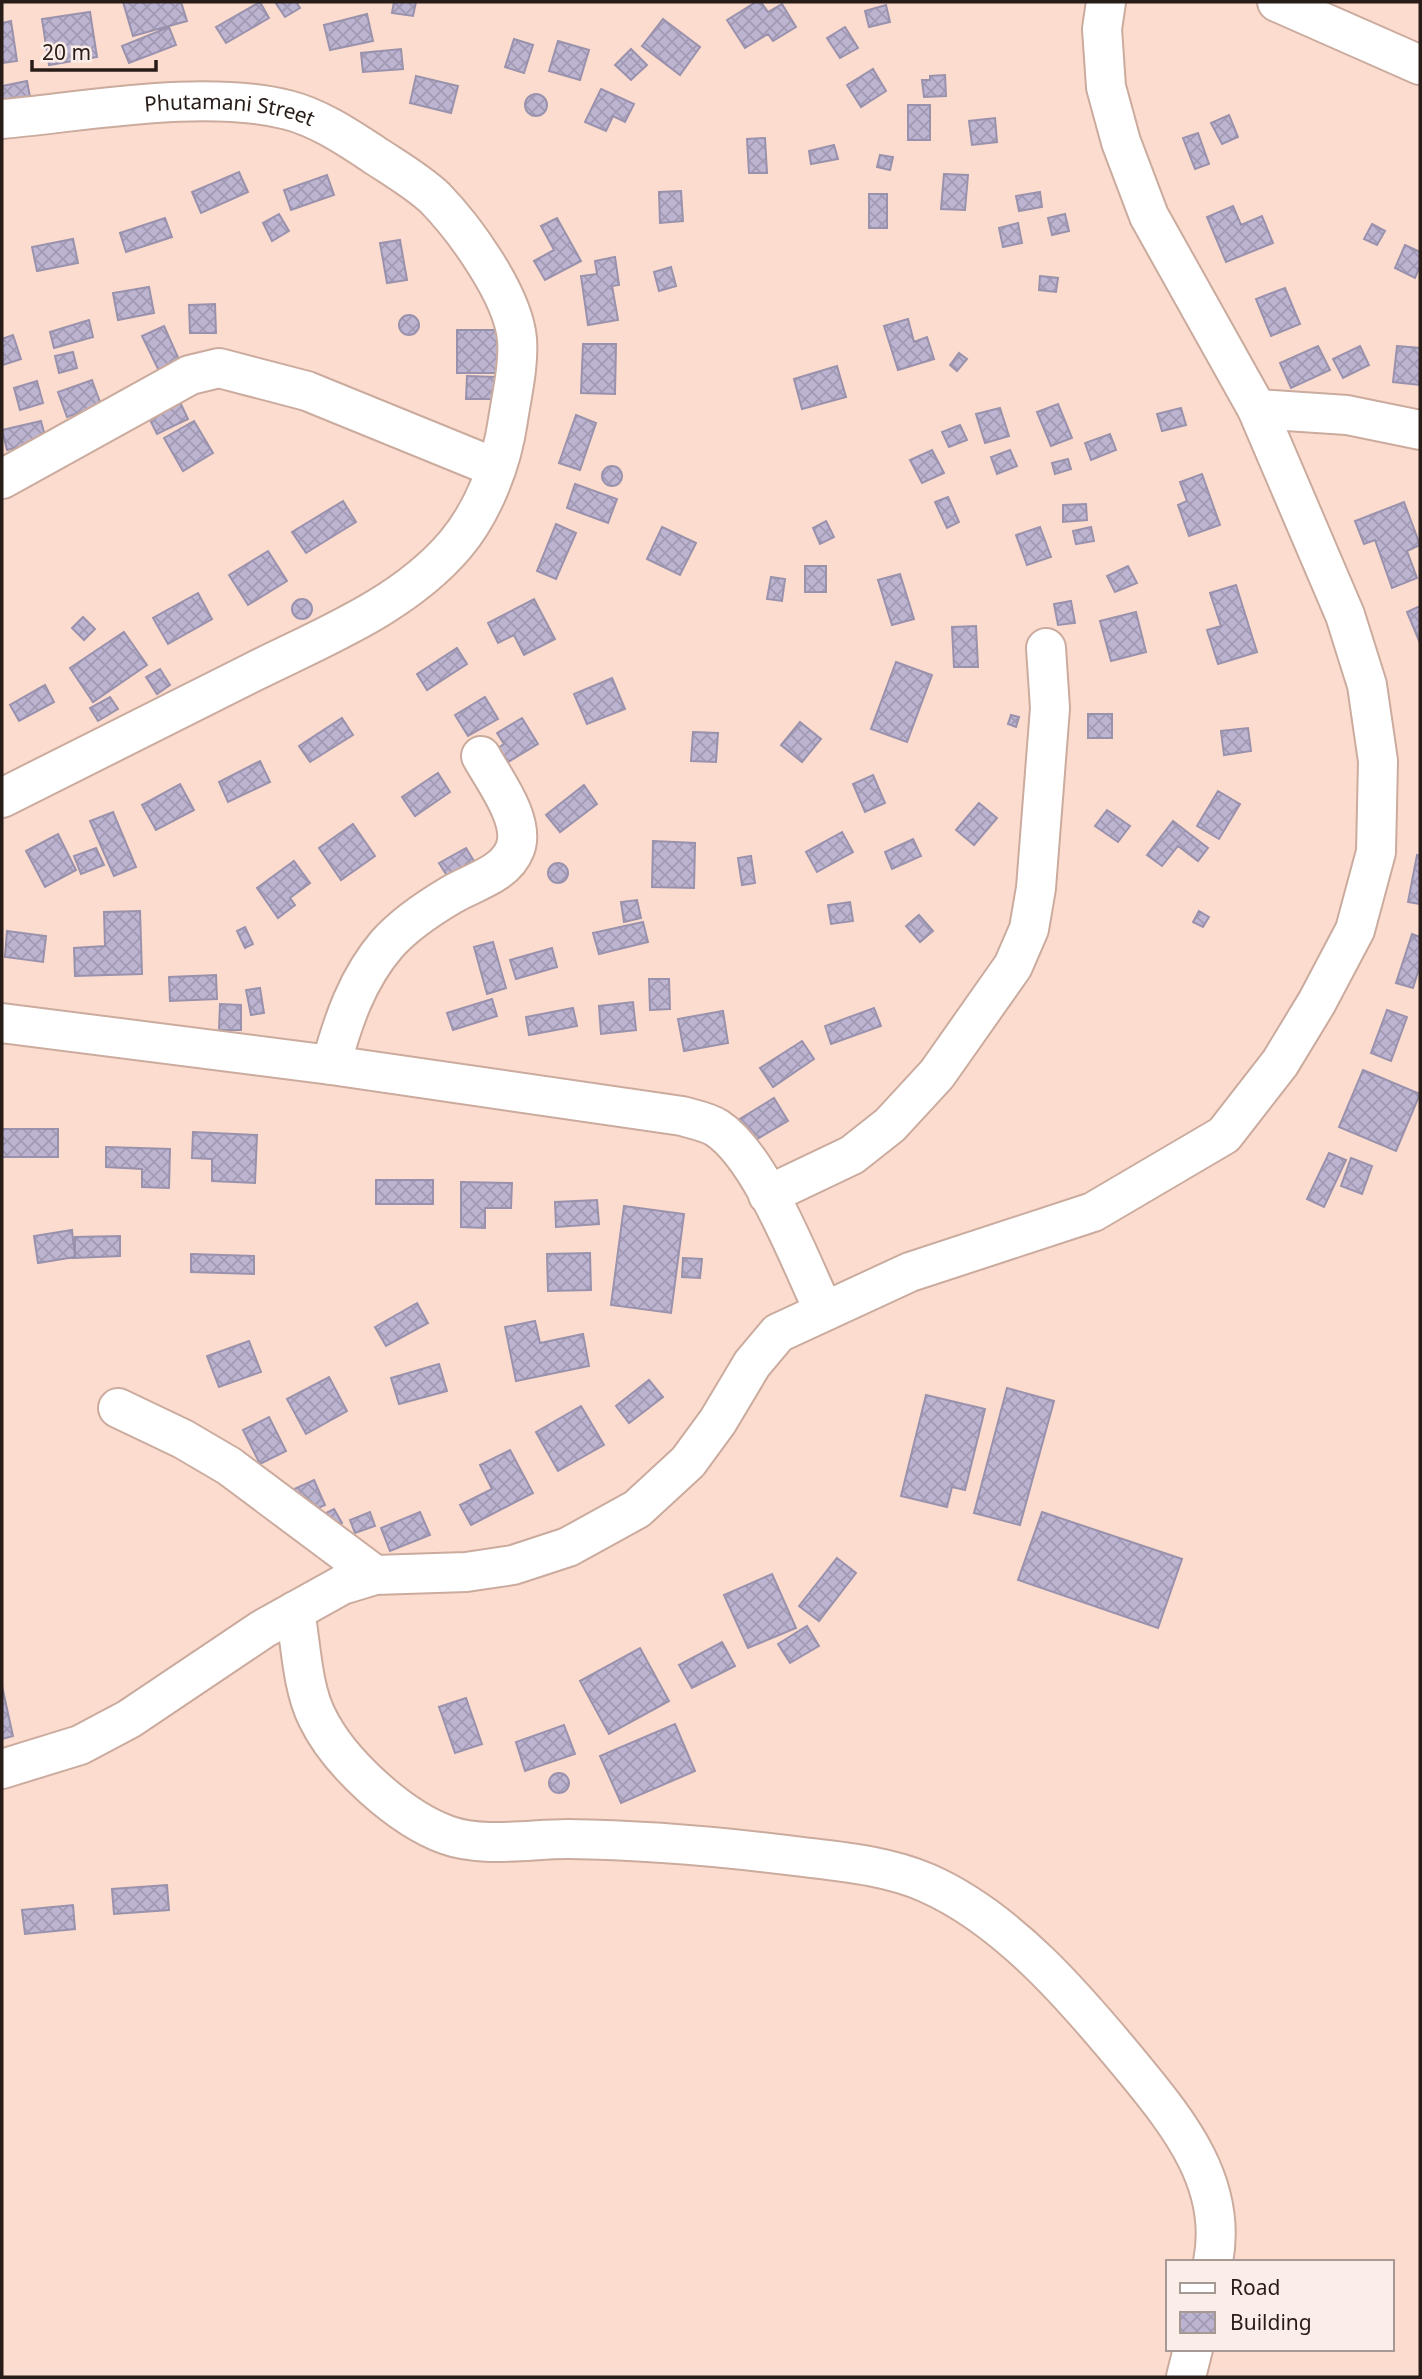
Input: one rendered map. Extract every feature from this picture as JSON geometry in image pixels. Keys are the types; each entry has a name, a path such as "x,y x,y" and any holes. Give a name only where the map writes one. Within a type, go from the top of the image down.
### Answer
{"street":[{"path":"2,1769 80,1745 129,1719 263,1629 342,1585 375,1575 466,1572 513,1565 568,1546 638,1509 688,1462 718,1421 763,1348 778,1333 823,1309 910,1272 1093,1212 1224,1135 1280,1063 1317,1002 1354,930 1376,852 1378,761 1367,685 1345,615 1257,409 1149,216 1106,87 1102,29 1106,2"},
{"path":"1277,2 1420,65"},
{"name":"Phutamani Street","path":"2,119 154,104 250,102 292,111 337,131 433,197 475,246 500,289 517,336 515,376 506,436 489,489 457,543 421,580 375,609 312,642 2,799"},
{"path":"2,479 190,375 219,368 307,391 496,468"},
{"path":"1257,409 1346,415 1420,430"},
{"path":"768,1195 852,1156 890,1125 937,1074 1013,966 1030,929 1036,888 1049,708 1046,648"},
{"path":"331,1065 346,1014 362,981 388,944 452,895 501,868 516,849 514,819 481,756"},
{"path":"2,1023 331,1065 681,1116 717,1128 741,1153 768,1195 823,1309"},
{"path":"118,1408 183,1439 229,1466 375,1575"},
{"path":"295,1611 316,1715 332,1742 376,1789 410,1817 449,1836 478,1841 570,1839 729,1848 870,1866 925,1882 973,1906 1074,1996 1167,2109 1197,2157 1212,2189 1217,2222 1213,2260"},
{"path":"1186,2377 1192,2351"}],"building":[{"path":"123,2 181,2 187,21 133,36"},
{"path":"260,2 269,18 226,43 216,27"},
{"path":"275,2 296,2 300,8 285,17"},
{"path":"394,2 416,2 413,16 392,13"},
{"path":"756,2 761,2 768,12 782,4 796,27 773,41 768,34 745,48 727,20"},
{"path":"886,5 890,22 869,27 865,11"},
{"path":"90,12 97,57 49,65 42,19"},
{"path":"367,14 373,41 330,50 324,25"},
{"path":"663,19 700,47 680,75 642,46"},
{"path":"11,21 17,61 2,63 2,23"},
{"path":"169,27 176,45 129,63 122,46"},
{"path":"845,27 858,48 840,58 827,38"},
{"path":"514,39 533,45 524,73 505,67"},
{"path":"558,41 589,50 580,80 549,71"},
{"path":"401,49 403,69 363,72 361,53"},
{"path":"631,49 647,65 631,80 615,65"},
{"path":"873,69 886,91 861,107 847,85"},
{"path":"945,75 946,96 924,97 922,80 930,80 930,76"},
{"path":"416,76 458,86 451,113 410,103"},
{"path":"27,81 30,97 3,101 2,86"},
{"path":"601,89 634,104 625,122 613,116 606,131 585,122"},
{"path":"536,94 546,101 547,105 540,115 536,116 526,109 525,105 532,95"},
{"path":"908,105 930,105 930,140 908,140"},
{"path":"1229,115 1238,137 1222,144 1211,123"},
{"path":"995,118 997,142 972,145 969,121"},
{"path":"1198,133 1209,164 1195,169 1183,138"},
{"path":"765,138 767,173 749,173 747,139"},
{"path":"834,145 838,159 811,164 809,151"},
{"path":"880,155 893,157 890,170 877,167"},
{"path":"239,172 248,192 201,213 192,192"},
{"path":"944,174 968,175 965,210 941,209"},
{"path":"327,175 334,195 291,210 284,190"},
{"path":"681,191 683,221 660,223 659,192"},
{"path":"1040,192 1042,207 1019,211 1016,196"},
{"path":"869,194 887,194 887,228 869,228"},
{"path":"1233,206 1241,225 1262,216 1273,243 1226,262 1207,217"},
{"path":"279,214 289,231 272,241 263,223"},
{"path":"1065,214 1069,231 1052,235 1048,218"},
{"path":"165,218 172,237 126,252 120,233"},
{"path":"557,218 581,261 545,280 534,261 554,250 541,226"},
{"path":"1018,223 1022,243 1003,247 999,228"},
{"path":"1372,224 1385,231 1377,245 1364,239"},
{"path":"73,239 78,263 37,271 32,247"},
{"path":"400,240 407,280 387,283 380,243"},
{"path":"1405,245 1420,252 1420,266 1415,278 1395,268"},
{"path":"615,257 619,285 612,286 618,320 588,325 581,276 597,274 595,261"},
{"path":"671,267 676,286 659,291 654,272"},
{"path":"1040,276 1058,278 1056,292 1039,290"},
{"path":"149,287 154,313 118,320 113,293"},
{"path":"1285,288 1300,324 1271,336 1256,299"},
{"path":"215,304 216,333 190,333 189,305"},
{"path":"405,315 413,315 419,325 413,335 405,335 399,329 399,321"},
{"path":"908,319 914,342 927,337 934,359 898,370 884,326"},
{"path":"89,320 93,337 54,348 50,332"},
{"path":"164,326 181,364 160,373 142,336"},
{"path":"457,330 500,330 500,373 457,373"},
{"path":"13,335 21,359 3,365 2,339"},
{"path":"583,344 616,344 615,394 581,393"},
{"path":"1318,346 1330,370 1291,388 1280,363"},
{"path":"1360,346 1369,365 1343,378 1333,359"},
{"path":"1397,346 1420,348 1420,385 1393,382"},
{"path":"73,352 77,368 59,373 55,356"},
{"path":"959,353 967,359 957,371 950,365"},
{"path":"837,366 846,397 802,409 794,379"},
{"path":"467,376 496,377 496,399 466,399"},
{"path":"92,380 101,405 67,417 58,392"},
{"path":"37,381 43,403 20,410 14,388"},
{"path":"179,400 188,419 157,434 148,416"},
{"path":"1058,404 1072,438 1051,446 1037,412"},
{"path":"1000,408 1009,436 985,443 976,414"},
{"path":"1181,408 1186,425 1162,431 1157,414"},
{"path":"576,415 596,423 580,470 559,463"},
{"path":"41,421 46,440 7,450 2,430"},
{"path":"194,421 213,453 183,471 164,438"},
{"path":"960,425 967,440 949,447 942,432"},
{"path":"1110,434 1116,450 1091,460 1085,443"},
{"path":"932,450 944,473 922,483 910,460"},
{"path":"1010,450 1017,466 997,474 991,457"},
{"path":"1068,459 1071,469 1055,474 1052,463"},
{"path":"608,466 616,466 622,476 616,486 608,486 602,480 602,472"},
{"path":"1202,474 1220,525 1189,536 1178,505 1187,501 1180,482"},
{"path":"575,484 617,499 608,523 567,508"},
{"path":"948,497 959,522 947,528 935,502"},
{"path":"343,501 356,522 306,553 292,532"},
{"path":"1404,502 1420,545 1407,551 1417,578 1392,588 1375,540 1364,544 1355,521"},
{"path":"1086,504 1087,520 1063,522 1063,505"},
{"path":"826,521 834,537 820,544 813,528"},
{"path":"556,524 576,533 556,579 537,571"},
{"path":"662,527 696,543 680,575 647,559"},
{"path":"1040,527 1051,557 1027,565 1016,535"},
{"path":"1091,527 1094,541 1076,544 1073,531"},
{"path":"268,551 287,581 248,605 229,575"},
{"path":"805,566 826,566 826,592 805,592"},
{"path":"1128,566 1137,583 1115,592 1107,576"},
{"path":"900,574 914,619 892,625 878,580"},
{"path":"771,577 785,579 782,601 767,599"},
{"path":"1236,585 1257,652 1218,664 1207,630 1221,626 1210,593"},
{"path":"198,593 212,619 168,644 153,618"},
{"path":"298,599 306,599 312,609 306,619 298,619 292,613 292,605"},
{"path":"534,599 555,639 524,655 514,635 498,643 488,623"},
{"path":"1071,601 1075,623 1058,625 1054,604"},
{"path":"1420,606 1420,643 1407,612"},
{"path":"1136,612 1146,652 1111,661 1100,621"},
{"path":"83,617 95,629 84,640 72,628"},
{"path":"976,626 978,667 954,667 952,627"},
{"path":"124,632 147,665 93,702 70,668"},
{"path":"457,648 467,664 427,690 417,674"},
{"path":"896,662 932,675 907,742 871,729"},
{"path":"160,669 170,685 157,694 146,677"},
{"path":"612,678 625,709 587,724 574,694"},
{"path":"45,685 54,702 19,721 10,705"},
{"path":"110,697 118,709 98,721 90,708"},
{"path":"485,697 498,719 468,736 455,715"},
{"path":"1088,714 1112,714 1112,738 1088,738"},
{"path":"1011,715 1019,717 1016,727 1008,724"},
{"path":"342,718 353,735 310,762 299,746"},
{"path":"522,718 538,744 498,768 490,753 504,744 497,733"},
{"path":"800,722 821,739 802,762 781,745"},
{"path":"1248,728 1251,751 1224,755 1221,731"},
{"path":"693,732 718,733 716,762 691,761"},
{"path":"260,761 270,782 228,802 219,782"},
{"path":"438,773 450,792 415,816 402,797"},
{"path":"873,775 885,803 865,812 853,784"},
{"path":"180,784 194,810 156,830 142,805"},
{"path":"584,785 597,804 560,832 546,815"},
{"path":"1218,791 1240,804 1219,839 1197,826"},
{"path":"979,803 997,818 974,845 956,830"},
{"path":"1107,810 1130,826 1118,842 1095,826"},
{"path":"113,812 136,867 114,876 90,821"},
{"path":"1173,821 1208,848 1198,861 1178,846 1162,866 1147,855"},
{"path":"353,824 375,856 341,880 319,848"},
{"path":"842,832 853,852 817,872 806,852"},
{"path":"58,834 76,870 45,887 26,851"},
{"path":"913,839 921,856 892,869 885,852"},
{"path":"653,841 695,843 694,888 652,887"},
{"path":"96,848 104,865 81,874 74,856"},
{"path":"466,848 480,871 454,887 439,863"},
{"path":"1417,855 1420,856 1420,904 1408,902"},
{"path":"751,856 755,883 742,885 738,858"},
{"path":"294,861 310,883 290,898 295,905 278,918 257,888"},
{"path":"554,863 562,863 568,873 562,883 554,883 548,877 548,869"},
{"path":"637,900 641,918 624,922 621,902"},
{"path":"850,902 853,921 831,924 828,905"},
{"path":"140,911 142,974 75,976 74,948 105,946 104,912"},
{"path":"1199,911 1209,917 1203,927 1193,922"},
{"path":"919,915 933,931 920,942 906,926"},
{"path":"643,922 648,942 599,954 593,933"},
{"path":"245,927 253,944 245,948 237,931"},
{"path":"7,931 46,936 43,962 5,957"},
{"path":"1412,934 1420,937 1420,965 1413,988 1396,983"},
{"path":"493,942 506,988 487,994 474,947"},
{"path":"552,948 557,967 516,979 510,960"},
{"path":"216,975 217,999 170,1001 169,977"},
{"path":"649,979 669,979 670,1009 650,1010"},
{"path":"260,988 264,1013 251,1015 246,990"},
{"path":"492,999 497,1016 453,1030 447,1013"},
{"path":"633,1002 636,1030 601,1034 599,1006"},
{"path":"220,1004 241,1005 241,1030 219,1030"},
{"path":"573,1008 577,1026 529,1035 526,1017"},
{"path":"874,1008 881,1026 831,1044 825,1026"},
{"path":"1387,1010 1407,1017 1391,1061 1371,1053"},
{"path":"723,1011 728,1043 684,1051 678,1019"},
{"path":"802,1041 814,1059 773,1087 760,1068"},
{"path":"1363,1070 1420,1094 1396,1151 1339,1127"},
{"path":"774,1098 788,1121 752,1142 738,1120"},
{"path":"2,1129 58,1129 58,1157 2,1157"},
{"path":"193,1132 257,1135 255,1183 212,1181 212,1159 192,1158"},
{"path":"106,1147 170,1149 169,1188 142,1187 142,1169 106,1167"},
{"path":"1329,1153 1346,1160 1324,1207 1307,1199"},
{"path":"1351,1158 1372,1166 1362,1194 1341,1186"},
{"path":"376,1180 433,1180 433,1204 376,1204"},
{"path":"461,1182 512,1183 511,1208 485,1208 485,1228 461,1227"},
{"path":"597,1200 599,1224 556,1227 555,1202"},
{"path":"624,1206 684,1214 671,1313 611,1305"},
{"path":"72,1230 75,1257 38,1263 34,1236"},
{"path":"120,1236 120,1256 75,1258 75,1237"},
{"path":"590,1253 591,1290 548,1291 547,1254"},
{"path":"191,1254 254,1256 254,1274 191,1272"},
{"path":"683,1258 702,1259 700,1278 682,1277"},
{"path":"417,1303 428,1323 386,1346 375,1327"},
{"path":"535,1321 540,1343 583,1334 589,1366 516,1381 505,1327"},
{"path":"249,1341 261,1372 219,1387 207,1356"},
{"path":"439,1364 447,1391 399,1404 391,1378"},
{"path":"329,1377 347,1411 306,1434 287,1399"},
{"path":"649,1380 663,1397 629,1423 616,1406"},
{"path":"1007,1388 1054,1401 1020,1525 974,1513"},
{"path":"926,1395 985,1409 965,1490 952,1487 947,1507 901,1496"},
{"path":"581,1406 604,1445 558,1471 536,1432"},
{"path":"269,1417 286,1451 260,1464 243,1430"},
{"path":"510,1450 533,1493 471,1525 460,1505 492,1489 480,1465"},
{"path":"314,1480 325,1505 303,1515 292,1490"},
{"path":"334,1509 342,1523 329,1531 320,1516"},
{"path":"370,1512 375,1526 355,1533 350,1520"},
{"path":"420,1512 430,1535 390,1551 381,1528"},
{"path":"1042,1512 1182,1559 1158,1628 1018,1580"},
{"path":"837,1558 856,1573 819,1621 799,1606"},
{"path":"772,1574 796,1628 748,1648 724,1595"},
{"path":"807,1626 819,1646 790,1663 778,1644"},
{"path":"722,1642 735,1666 692,1688 679,1665"},
{"path":"640,1648 669,1701 609,1734 580,1681"},
{"path":"2,1686 13,1736 2,1739"},
{"path":"466,1698 482,1744 455,1753 439,1707"},
{"path":"675,1724 695,1771 621,1803 600,1756"},
{"path":"564,1725 575,1754 525,1771 516,1742"},
{"path":"555,1773 563,1773 569,1783 563,1793 555,1793 549,1787 549,1779"},
{"path":"167,1885 169,1910 114,1914 112,1889"},
{"path":"73,1905 75,1929 25,1934 22,1910"}]}
